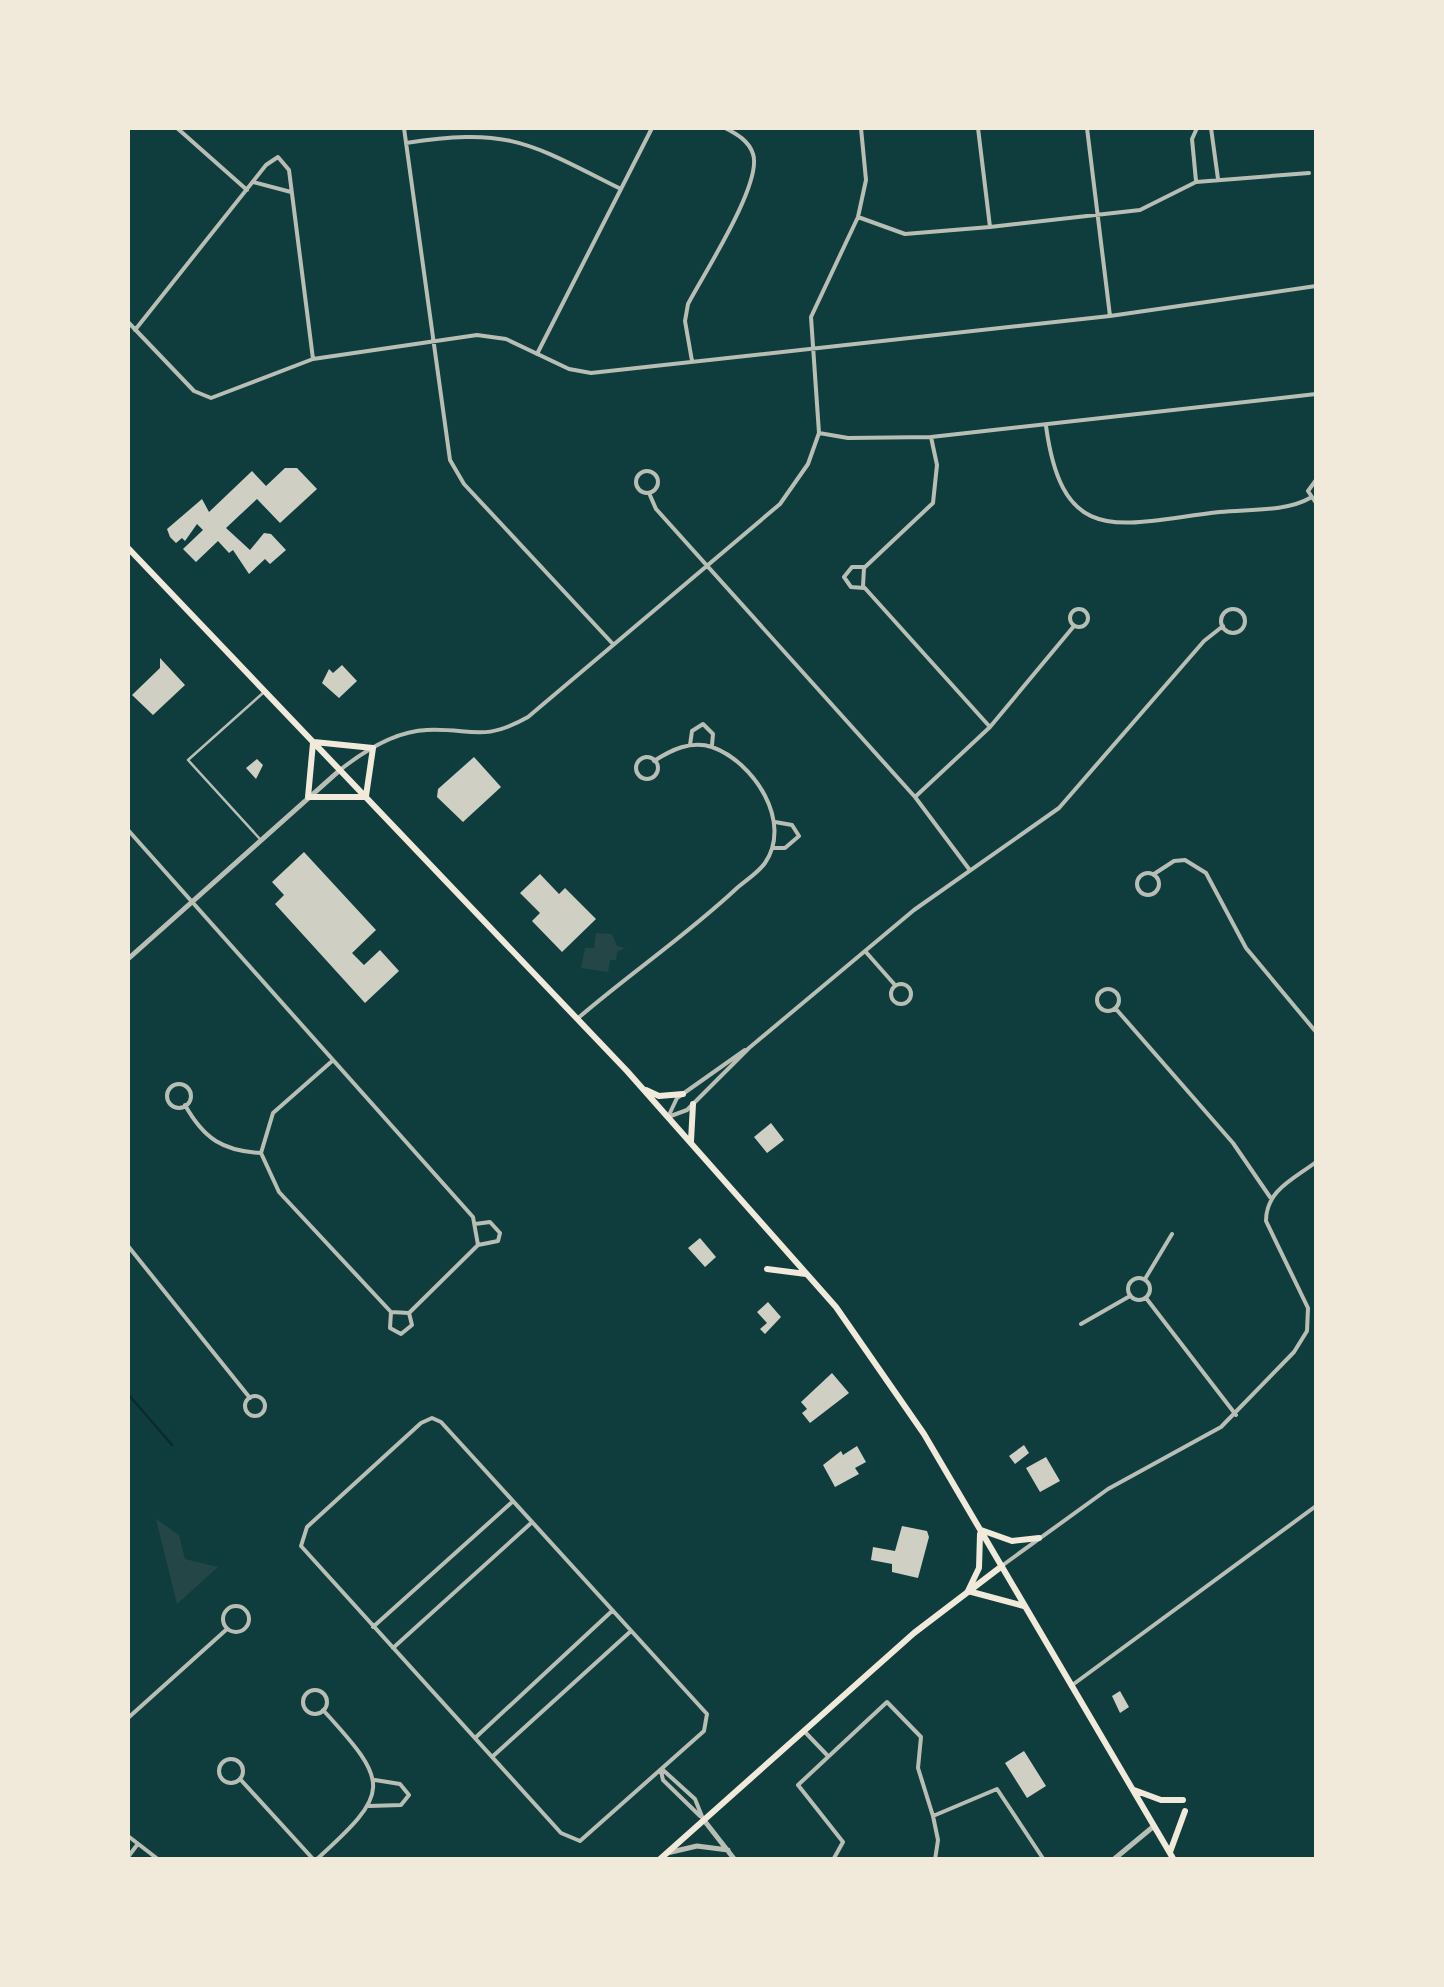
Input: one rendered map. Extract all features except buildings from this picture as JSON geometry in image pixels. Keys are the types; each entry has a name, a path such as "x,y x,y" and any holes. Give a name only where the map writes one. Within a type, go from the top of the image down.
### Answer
{"main road":[{"path":"129,551 642,1088 808,1274 882,1370 1172,1856"},
{"path":"313,741 373,748 366,797"},
{"path":"313,741 308,797 366,797"},
{"path":"642,1088 659,1096 683,1094"},
{"path":"691,1142 693,1104"},
{"path":"766,1269 808,1274"},
{"path":"980,1530 1012,1541 1039,1538"},
{"path":"968,1591 979,1568 980,1530"},
{"path":"662,1856 968,1591 1002,1566"},
{"path":"968,1591 1025,1606"},
{"path":"1133,1790 1160,1800 1183,1800"},
{"path":"1172,1856 1185,1811"}],"street":[{"path":"176,128 247,190"},
{"path":"404,128 450,460 464,484 613,644"},
{"path":"537,354 652,128"},
{"path":"692,361 686,321 688,304 754,178 753,152 745,140 726,128"},
{"path":"128,959 340,770 373,748 414,732 471,735 513,725 780,504 808,464 820,433 813,304 858,217 866,180 861,128"},
{"path":"978,128 990,226"},
{"path":"1087,128 1110,316"},
{"path":"1196,182 1192,139 1197,128"},
{"path":"1211,128 1218,179"},
{"path":"406,143 462,134 506,138 535,146 621,189"},
{"path":"135,330 253,182 278,157 287,164 313,358"},
{"path":"858,217 906,234 990,226 1140,210 1196,182 1310,173"},
{"path":"253,182 291,192"},
{"path":"128,322 194,392 211,398 313,358 434,339 490,335 580,373 1110,316 1316,286"},
{"path":"820,433 848,438 931,437 1316,394"},
{"path":"1046,425 1054,477 1062,492 1076,508 1100,521 1134,522 1310,498 1316,502"},
{"path":"931,437 938,465 933,503 865,567 852,567 844,577 851,586 864,588 990,727"},
{"path":"649,492 658,480 644,472 638,486 649,492 656,509 915,796 970,870"},
{"path":"1310,498 1308,488 1316,480"},
{"path":"864,588 865,567"},
{"path":"1230,610 1244,616 1238,632 1223,626 1222,618 1230,610"},
{"path":"915,796 990,727 1074,626"},
{"path":"668,1117 693,1104 750,1048 865,951 1059,808 1204,641 1223,626"},
{"path":"690,745 692,730 703,724 713,734 712,747"},
{"path":"577,1019 711,913 762,866 773,848 775,822 767,798 730,758 712,747 690,745 654,760 640,759 638,776 654,776 654,760"},
{"path":"773,848 785,848 799,836 792,824 775,822"},
{"path":"128,830 475,1224 478,1245"},
{"path":"1154,874 1158,890 1142,893 1138,879 1174,861 1185,860 1206,873 1246,948 1316,1032"},
{"path":"865,951 896,986"},
{"path":"1103,990 1117,992 1120,1002 1116,1009 1105,1011 1099,1006 1098,996 1103,990"},
{"path":"1002,1566 1124,1479 1202,1440 1236,1415 1272,1379 1307,1330 1308,1308 1266,1221 1270,1197 1234,1142 1116,1009"},
{"path":"668,1117 683,1094 750,1048"},
{"path":"331,1062 273,1113 261,1153 279,1192 391,1312 409,1313 478,1245 498,1241 500,1233 490,1222 475,1224"},
{"path":"178,1084 188,1089 190,1099 185,1105 170,1104 167,1098 171,1087 178,1084"},
{"path":"185,1105 207,1136 224,1148 261,1153"},
{"path":"1270,1197 1316,1162"},
{"path":"1130,1296 1129,1284 1145,1279 1172,1234"},
{"path":"128,1246 250,1398"},
{"path":"1145,1279 1150,1286 1146,1298"},
{"path":"1081,1324 1130,1296 1146,1298 1236,1415"},
{"path":"391,1312 390,1328 401,1334 412,1325 409,1313"},
{"path":"432,1418 441,1422 512,1501 707,1714 704,1731 586,1838 574,1842 301,1546 301,1537 421,1423 432,1418"},
{"path":"373,1627 512,1501"},
{"path":"1071,1686 1316,1506"},
{"path":"393,1648 532,1522"},
{"path":"238,1606 245,1610 246,1627 235,1632 227,1629 223,1618 226,1610 238,1606"},
{"path":"474,1738 612,1611"},
{"path":"128,1718 227,1629"},
{"path":"492,1757 632,1631"},
{"path":"240,1780 315,1860 369,1806 375,1780 370,1764 323,1710 323,1694 313,1690 306,1694 305,1709 316,1714 323,1710"},
{"path":"834,1860 843,1842 798,1785 884,1703 891,1703 921,1737 918,1768 934,1816 938,1840 935,1860"},
{"path":"804,1731 827,1754"},
{"path":"224,1761 239,1762 244,1772 240,1780 233,1783 222,1779 219,1771 224,1761"},
{"path":"661,1769 695,1799 703,1819"},
{"path":"661,1769 663,1780 703,1819 736,1860"},
{"path":"369,1806 401,1805 409,1795 400,1784 375,1780"},
{"path":"934,1816 997,1788 1044,1860"},
{"path":"1113,1860 1154,1826"},
{"path":"128,1836 159,1860"},
{"path":"128,1857 137,1845"},
{"path":"662,1856 697,1846 728,1850"}],"lane":[{"path":"260,839 188,760 265,691"}],"shaded area":[{"path":"596,933 612,934 617,946 625,948 617,952 616,960 610,960 608,972 581,968 585,948 594,948"},
{"path":"156,1519 179,1535 185,1559 218,1567 177,1604"}],"waterway":[{"path":"128,1394 172,1445"}]}
